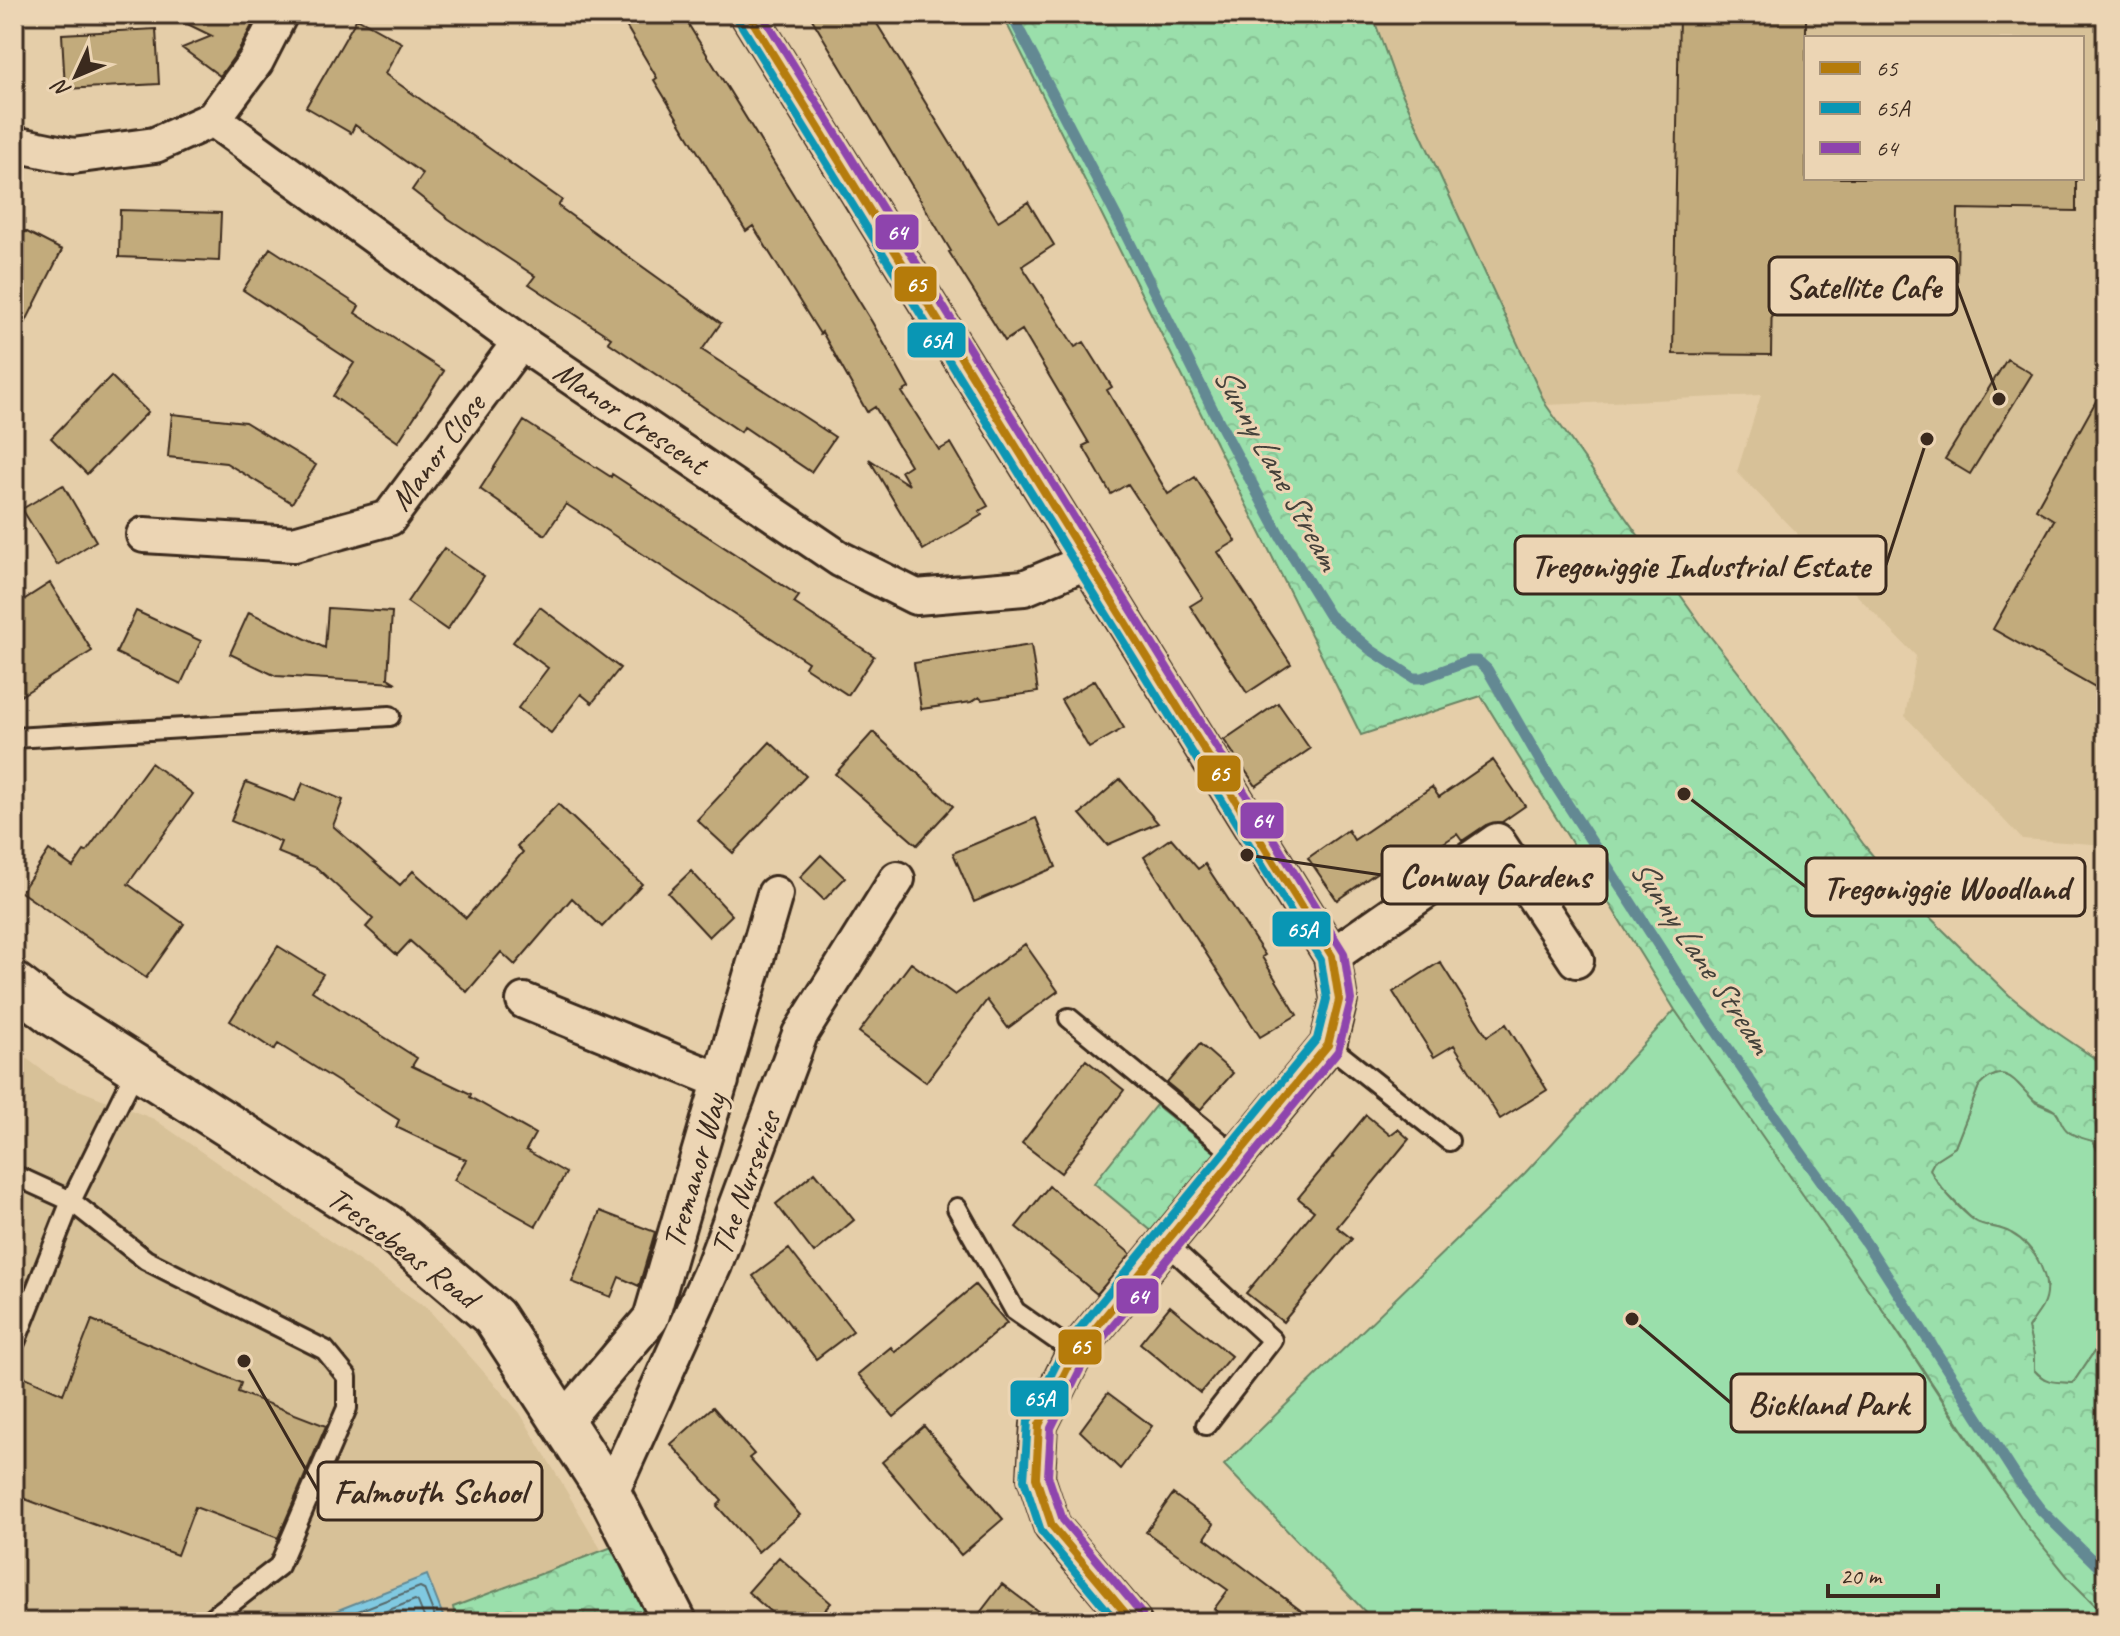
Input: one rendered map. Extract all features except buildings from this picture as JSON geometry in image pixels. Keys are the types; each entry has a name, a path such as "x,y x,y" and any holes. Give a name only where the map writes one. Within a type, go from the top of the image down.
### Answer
{"street":[{"path":"14,144 73,156 155,145 213,119 256,61 280,14"},
{"path":"748,14 1332,956 1339,1000 1328,1045 1075,1353 1039,1425 1036,1478 1052,1526 1133,1622"},
{"name":"Manor Crescent","path":"213,119 520,342 840,559 916,597 1024,588 1086,562"},
{"name":"Manor Close","path":"144,535 294,544 389,518 520,342"},
{"path":"1332,956 1497,841 1576,960"},
{"name":"The Nurseries","path":"610,1495 714,1265 800,1034 897,879"},
{"name":"Tremanor Way","path":"564,1421 651,1318 775,894"},
{"name":"Trescobeas Road","path":"14,984 53,1014 387,1226 494,1317 610,1495 675,1622"},
{"path":"524,1001 721,1081"}],"lane":[{"path":"14,738 390,716"},
{"path":"1069,1018 1237,1156"},
{"path":"1328,1045 1449,1141"},
{"path":"16,1340 71,1201 137,1067"},
{"path":"14,1175 71,1201 146,1260 325,1350 347,1377 347,1408 279,1566 207,1622"},
{"path":"957,1208 1015,1311 1075,1353"},
{"path":"1166,1243 1272,1340 1206,1425"}],"shaded area":[{"path":"1372,14 2106,14 2106,845 2022,839 1905,716 1916,656 1737,472 1761,395 1546,405 1395,78"},
{"path":"14,1049 58,1082 154,1119 428,1309 520,1413 602,1551 628,1541 670,1622 14,1622"}],"green space":[{"path":"1002,14 1372,14 1395,78 1546,405 1703,627 1896,884 2009,995 2106,1066 2106,1158 2099,1153 2093,1141 2066,1130 2054,1110 2034,1100 2009,1076 1996,1074 1979,1086 1955,1147 1935,1160 1930,1169 1943,1189 1970,1217 2020,1239 2035,1255 2046,1286 2042,1307 2028,1328 2034,1370 2038,1375 2052,1381 2073,1383 2098,1346 2106,1345 2106,1616 2071,1581 2029,1529 1900,1335 1675,1010 1481,696 1361,735"},
{"path":"1675,1010 1847,1256 1997,1482 2049,1551 2106,1616 2106,1622 1375,1622 1224,1465 1525,1173"},
{"path":"2001,1073 2013,1078 2036,1103 2055,1111 2070,1133 2093,1141 2099,1153 2106,1158 2106,1345 2098,1346 2073,1383 2047,1382 2034,1370 2028,1328 2042,1306 2047,1285 2001,1229 1977,1223 1936,1183 1930,1169 1934,1160 1955,1147 1979,1086 1987,1078"},
{"path":"1156,1105 1219,1156 1154,1233 1094,1183"},
{"path":"628,1541 670,1622 456,1622 453,1607"}],"water":[{"path":"427,1575 445,1621 310,1621"}],"waterway":[{"name":"Sunny Lane Stream","path":"1011,14 1214,412 1280,536 1329,615 1371,650 1414,678 1423,678 1469,661 1478,661 1487,669 1546,771 1675,971 1866,1243 2019,1481 2041,1510 2106,1574"}],"transit line":[{"name":"65","path":"748,14 1332,956 1339,1000 1328,1045 1075,1353 1039,1425 1036,1478 1052,1526 1133,1622"},
{"name":"64","path":"762,14 1344,953 1351,1000 1338,1051 1085,1360 1051,1428 1048,1476 1063,1520 1142,1614"},
{"name":"65A","path":"738,20 1321,960 1327,999 1317,1039 1066,1345 1028,1421 1024,1480 1041,1531 1117,1622"}],"place":[{"name":"Satellite Cafe","path":"1999,399"},
{"name":"Tregoniggie Industrial Estate","path":"1927,439"},
{"name":"Tregoniggie Woodland","path":"1684,794"},
{"name":"Conway Gardens","path":"1247,855"},
{"name":"Bickland Park","path":"1632,1319"},
{"name":"Falmouth School","path":"244,1361"}]}
